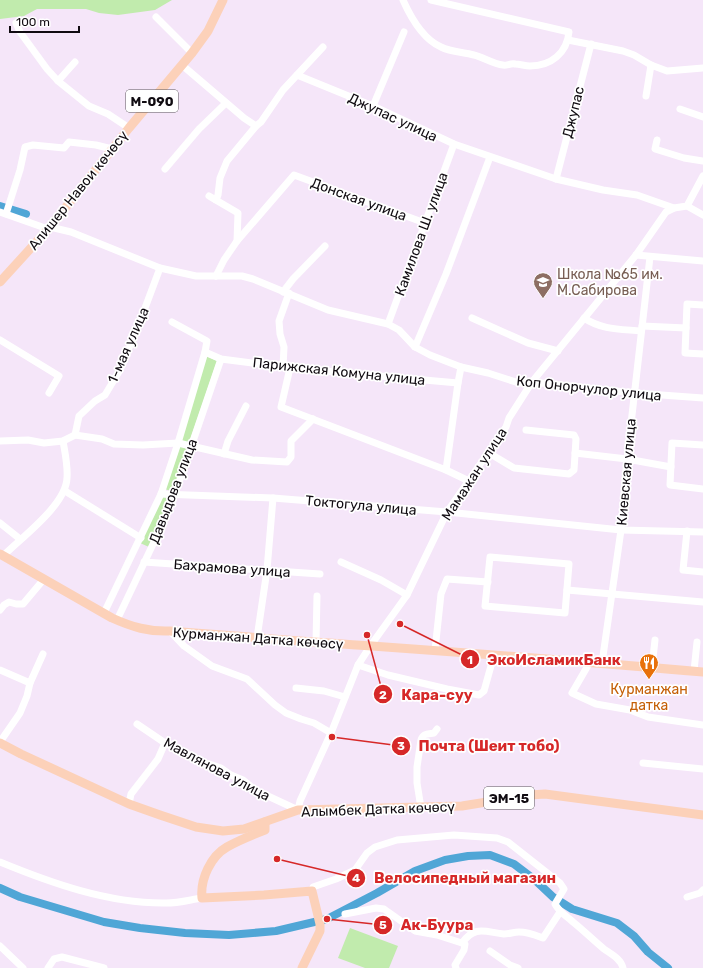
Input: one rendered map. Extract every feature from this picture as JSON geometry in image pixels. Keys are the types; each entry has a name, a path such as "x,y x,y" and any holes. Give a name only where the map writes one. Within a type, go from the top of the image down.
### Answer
{"main road":[{"name":"Алишер Навои көчөсү","path":"0,282 49,228 129,128 192,53 208,31 223,0"},
{"name":"Курманжан Датка көчөсү","path":"2,555 117,620 153,632 170,631 371,645 698,671"},
{"name":"Алымбек Датка көчөсү","path":"0,742 21,754 129,804 196,827 210,830 233,831 265,822 298,810 462,806 545,794 703,816"},
{"path":"265,822 265,830 226,847 217,856 206,873 203,883 202,898 264,896 312,891 320,924 320,930 302,968"}],"street":[{"path":"403,0 408,11 424,34 440,47 475,55 503,65 513,63 528,66 544,65 562,52 568,40 569,32 431,0"},
{"path":"156,17 192,53"},
{"path":"16,23 20,32 47,69 58,81 90,106 108,114 129,128"},
{"path":"373,106 404,32"},
{"path":"568,40 623,51 667,71 703,68"},
{"name":"Джупас","path":"556,179 591,44"},
{"path":"216,200 220,178 227,161 261,122 283,90 323,47"},
{"path":"58,81 75,62"},
{"path":"182,65 244,118 256,126"},
{"path":"646,96 651,65"},
{"name":"Джупас улица","path":"297,75 373,106 454,144 490,157 556,179 603,190 637,195 674,208"},
{"path":"165,168 199,129 226,103"},
{"path":"680,109 703,117"},
{"path":"656,140 655,149 684,158 703,161"},
{"path":"3,213 20,170 25,147 33,145 64,148 69,142 96,145 112,149"},
{"name":"Камилова Ш. улица","path":"388,324 454,144"},
{"path":"416,347 446,274 490,157"},
{"name":"Донская улица","path":"237,241 294,175 425,223"},
{"path":"687,206 703,176"},
{"path":"209,196 238,213 237,241 224,260 216,276"},
{"path":"674,208 687,206 703,215"},
{"name":"Мамажан улица","path":"298,810 300,801 331,733 358,665 407,595 447,512 506,427 509,418 532,382 636,255 666,212 674,208"},
{"name":"Коп Онорчулор улица","path":"3,213 49,228 78,234 160,268 196,276 242,276 253,279 328,310 388,324 399,330 416,347 430,355 461,367 488,373 519,383 532,382 634,393 703,398"},
{"path":"325,246 294,279 286,293 279,321 286,368 280,407 446,470 469,481"},
{"path":"636,255 703,261"},
{"name":"Киевская улица","path":"602,663 621,530 634,393 650,257"},
{"name":"1-мая улица","path":"75,435 79,416 95,401 105,395 120,370 160,268"},
{"path":"703,305 687,304 685,353 703,354"},
{"path":"472,318 528,343 558,351"},
{"path":"584,318 594,325 604,328 686,328"},
{"path":"104,613 162,494 205,352 207,341 172,322"},
{"path":"0,340 59,376 49,393"},
{"name":"Парижская Комуна улица","path":"205,352 221,359 286,368 458,383"},
{"name":"Давыдова улица","path":"117,620 175,494 221,359"},
{"path":"446,470 461,367"},
{"path":"224,454 228,442 246,406"},
{"path":"0,441 28,440 44,443 63,441 75,435 114,444 142,445 178,443 252,460 287,462 291,457 291,441 313,419"},
{"path":"489,453 514,468 569,474 574,470 576,439 574,435 526,430"},
{"path":"2,555 32,529 58,502 65,490 68,479 67,461 63,441"},
{"path":"703,446 672,443 670,485 703,489"},
{"path":"575,453 627,459 671,467"},
{"path":"65,490 141,538"},
{"name":"Токтогула улица","path":"162,494 273,498 447,512 621,530 703,532"},
{"path":"257,638 267,570 273,498"},
{"path":"0,523 20,539"},
{"path":"687,531 683,570 703,572"},
{"path":"490,557 570,564 567,590 565,613 485,606 490,557"},
{"name":"Бахрамова улица","path":"144,562 320,574"},
{"path":"341,562 381,580 407,595"},
{"path":"0,610 9,602 23,604 44,579"},
{"path":"435,650 441,594 447,579 488,582"},
{"path":"567,590 703,602"},
{"path":"316,642 317,596"},
{"path":"170,631 184,646 212,666 247,679 275,705 286,712 314,723 331,733"},
{"path":"652,667 655,640"},
{"path":"697,642 698,671"},
{"path":"0,742 20,713 27,696 30,682 43,654"},
{"path":"358,665 388,675 479,695 484,691 494,655"},
{"path":"590,662 572,694 596,704 630,710 648,717 703,724"},
{"path":"0,670 30,682"},
{"path":"296,688 324,691 345,697"},
{"name":"Мавлянова улица","path":"137,724 165,743 197,760 221,768 231,775 243,780 254,790 298,810"},
{"path":"421,808 417,783 417,767 421,740 424,734 434,733 437,729"},
{"path":"129,804 131,794 158,759 165,743"},
{"path":"642,763 703,769"},
{"path":"312,891 313,888 355,870 367,853 375,847 397,840 454,835 497,838 508,842 560,883 564,889 555,904 560,912 618,959 622,963 623,968"},
{"path":"0,862 89,893 130,901 164,904 202,898"},
{"path":"687,897 703,890"},
{"path":"345,914 376,908 384,909 414,931 437,935 465,944 466,947 455,965 456,968"},
{"path":"462,943 472,932 492,931 504,934 521,932 543,938 560,912"},
{"path":"0,946 23,968"},
{"path":"490,951 509,967 518,968"},
{"path":"48,968 54,959 62,957 104,968"}],"green space":[{"path":"0,0 172,0 155,10 118,15 99,13 86,9 37,9 24,16 0,19"},
{"path":"206,356 217,361 189,443 181,440"},
{"path":"180,445 189,448 173,492 165,489"},
{"path":"162,497 171,498 149,547 140,543"},
{"path":"350,928 398,946 389,968 365,968 338,958"}],"waterway":[{"path":"0,206 26,214"},
{"path":"0,888 20,897 104,922 185,933 229,935 276,931 327,919 415,871 445,860 468,856 490,855 514,864 535,880 553,897 572,909 617,923 634,936 648,952 668,968"}],"place":[{"name":"Школа №65 им. М.Сабирова","path":"543,299"},
{"name":"ЭкоИсламикБанк","path":"400,624"},
{"name":"Кара-суу","path":"367,635"},
{"name":"Курманжан датка","path":"649,680"},
{"name":"Почта (Шеит тобо)","path":"332,737"},
{"name":"Велосипедный магазин","path":"277,859"},
{"name":"Ак-Буура","path":"327,919"}]}
